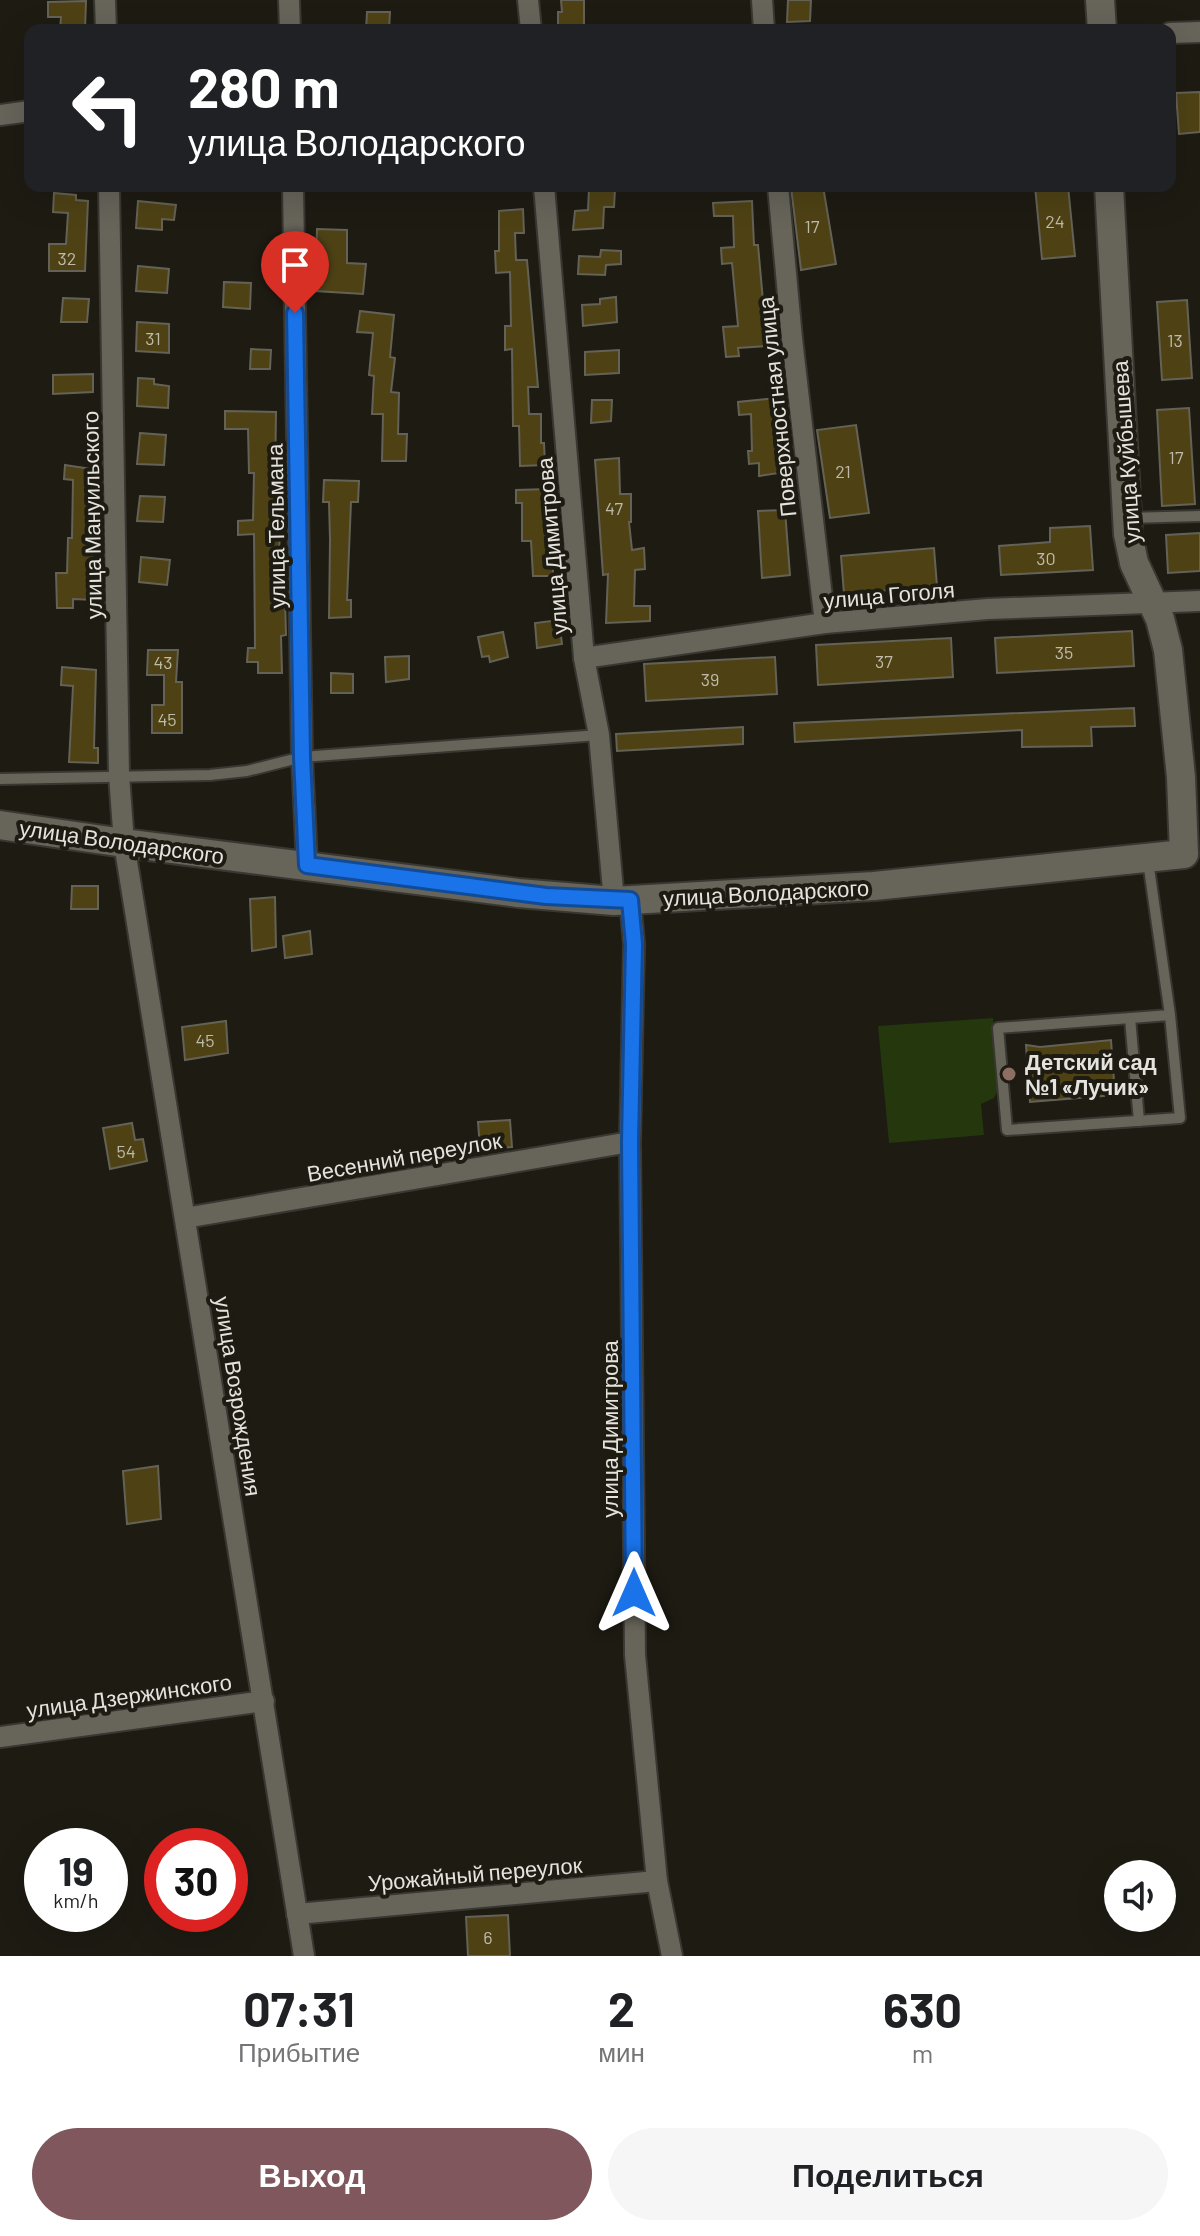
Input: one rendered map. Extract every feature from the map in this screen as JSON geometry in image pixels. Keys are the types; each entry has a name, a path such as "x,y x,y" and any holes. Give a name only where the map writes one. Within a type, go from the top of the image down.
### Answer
{"street":[{"path":"105,0 106,24"},
{"path":"289,0 290,24"},
{"path":"528,0 530,24"},
{"path":"762,0 764,24"},
{"path":"1100,0 1102,24"},
{"path":"1176,33 1200,32"},
{"path":"0,115 24,112"},
{"name":"улица Мануильского","path":"109,192 119,775 124,843"},
{"name":"улица Тельмана","path":"293,192 302,757 307,865"},
{"name":"улица Димитрова","path":"545,192 584,658 599,735 622,900 634,944 630,1142 635,1655 657,1881 672,1956"},
{"name":"Поверхностная улица","path":"779,192 825,623"},
{"name":"улица Куйбышева","path":"1109,192 1126,518 1134,563 1165,636 1192,853"},
{"name":"улица Гоголя","path":"584,658 825,623 988,609 1200,601"},
{"name":"улица Володарского","path":"0,825 518,893 622,900 874,886 1192,853"},
{"name":"улица Возрождения","path":"124,843 304,1956"},
{"name":"Весенний переулок","path":"185,1218 630,1142"},
{"name":"улица Дзержинского","path":"0,1737 264,1701"},
{"name":"Урожайный переулок","path":"297,1914 657,1881"}],"lane":[{"path":"1126,518 1200,516"},
{"path":"0,779 210,775 247,771 302,757 599,735"},
{"path":"1147,859 1170,1015 1180,1118 1007,1130 998,1028 1170,1015"},
{"path":"1130,1018 1139,1121"}],"green space":[{"path":"993,1018 998,1090 994,1098 981,1104 984,1135 889,1143 878,1026"}],"building":[{"path":"561,0 584,0 584,24 558,24 558,12 562,12"},
{"path":"788,0 811,0 810,21 787,22"},
{"path":"86,1 85,24 60,24 61,17 48,17 48,2"},
{"path":"367,12 390,12 389,24 366,24"},
{"path":"1200,92 1200,132 1179,134 1176,93"},
{"path":"589,192 615,192 614,207 604,207 603,228 573,230 575,211 588,210"},
{"path":"792,192 824,192 836,264 801,270"},
{"path":"1036,192 1069,192 1075,256 1042,259"},
{"path":"54,193 76,195 76,200 88,201 85,271 49,271 49,244 66,244 68,213 53,212"},
{"path":"138,201 176,205 174,220 162,219 162,230 136,228"},
{"path":"752,201 754,245 758,245 767,346 738,348 739,356 726,357 723,327 738,326 732,263 722,264 721,248 734,247 733,216 714,216 713,203"},
{"path":"523,209 524,233 515,233 516,260 527,260 538,387 528,387 529,414 541,414 545,465 520,466 519,426 513,426 512,349 505,350 505,326 511,326 510,272 496,273 495,251 499,251 499,211"},
{"path":"317,229 347,230 347,263 366,264 363,294 315,291"},
{"path":"601,250 621,251 621,264 606,265 605,275 578,274 579,256 600,257"},
{"path":"138,266 169,269 167,293 136,291"},
{"path":"224,282 251,283 250,309 223,307"},
{"path":"616,297 617,322 583,326 582,305 600,304 600,299"},
{"path":"63,298 89,299 87,322 61,322"},
{"path":"1187,300 1192,378 1162,380 1157,302"},
{"path":"360,311 394,315 390,357 395,358 391,392 399,393 398,434 407,434 406,461 382,461 383,414 372,414 374,376 369,375 373,333 357,332"},
{"path":"137,322 169,324 169,353 136,351"},
{"path":"251,349 271,350 270,369 250,369"},
{"path":"619,350 619,373 585,375 585,352"},
{"path":"93,374 93,392 53,394 53,375"},
{"path":"138,378 154,379 154,384 169,386 168,408 137,406"},
{"path":"775,398 779,473 759,476 759,463 749,464 748,451 752,451 751,414 739,415 738,402"},
{"path":"592,400 612,400 611,421 591,423"},
{"path":"1189,408 1195,504 1162,506 1157,410"},
{"path":"225,411 276,412 275,483 277,519 280,519 279,564 284,564 286,635 281,636 282,673 258,673 258,662 247,662 248,648 255,648 254,534 238,535 238,521 253,520 254,473 249,473 248,429 225,429"},
{"path":"856,425 869,513 830,518 817,430"},
{"path":"140,433 166,435 164,465 137,464"},
{"path":"619,458 620,494 631,494 629,522 632,550 644,548 645,569 635,570 634,606 650,606 650,621 606,623 608,574 603,575 595,460"},
{"path":"65,465 92,469 90,497 97,497 96,522 93,522 94,600 73,599 73,608 57,608 56,573 67,573 68,538 72,538 73,480 64,479"},
{"path":"324,480 359,481 358,502 351,502 347,600 351,600 351,617 329,618 329,502 323,502"},
{"path":"548,489 547,522 550,551 553,551 553,576 533,576 531,541 522,541 522,503 516,503 516,490"},
{"path":"140,496 165,497 163,522 137,521"},
{"path":"785,510 790,575 762,578 758,511"},
{"path":"1090,526 1093,570 1001,575 999,546 1050,542 1050,528"},
{"path":"1200,533 1200,571 1168,573 1166,535"},
{"path":"934,548 937,586 844,594 841,556"},
{"path":"141,557 170,560 167,585 139,582"},
{"path":"559,620 562,644 537,648 535,623"},
{"path":"1132,631 1134,666 997,673 995,638"},
{"path":"503,632 508,657 490,662 489,656 482,657 478,637"},
{"path":"951,638 953,677 818,685 816,645"},
{"path":"148,650 178,650 176,682 182,682 182,733 152,733 152,705 164,705 164,675 147,675"},
{"path":"409,656 409,679 386,682 385,657"},
{"path":"775,657 777,694 646,701 644,664"},
{"path":"62,667 96,670 94,748 98,748 98,763 69,762 73,686 61,685"},
{"path":"331,673 353,674 353,693 331,693"},
{"path":"1134,708 1135,726 1091,727 1092,746 1022,747 1022,730 795,742 794,723"},
{"path":"743,727 743,744 617,751 616,734"},
{"path":"72,886 98,886 98,909 71,909"},
{"path":"275,897 276,947 252,951 250,899"},
{"path":"310,931 312,954 285,958 283,936"},
{"path":"226,1021 228,1053 185,1060 182,1027"},
{"path":"1111,1040 1115,1095 1030,1102 1026,1045 1040,1047"},
{"path":"510,1120 512,1147 480,1149 478,1122"},
{"path":"132,1123 135,1140 143,1139 147,1161 110,1169 103,1128"},
{"path":"158,1466 161,1519 127,1524 123,1471"},
{"path":"508,1915 510,1956 468,1956 466,1917"}],"place":[{"name":"Детский сад №1 «Лучик»","path":"1009,1074"}],"route":[{"path":"295,313 302,757 307,865 546,896 630,900 634,944 630,1142 634,1593"}]}
